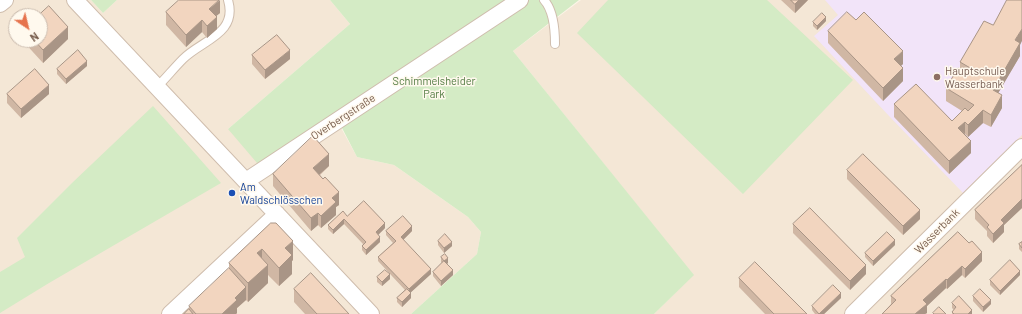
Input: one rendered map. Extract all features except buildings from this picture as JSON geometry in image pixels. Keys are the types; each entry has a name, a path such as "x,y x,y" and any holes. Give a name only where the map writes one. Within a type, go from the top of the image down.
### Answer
{"street":[{"path":"0,4 5,0"},
{"path":"76,0 371,314"},
{"name":"Overbergstraße","path":"246,181 520,0"},
{"name":"Wasserbank","path":"853,314 1022,147"},
{"path":"170,314 277,214"}],"lane":[{"path":"157,87 183,59 218,34 227,24 231,12 228,0"},
{"path":"544,0 548,5 554,28 555,44"}],"shaded area":[{"path":"0,0 91,0 103,13 117,0 330,0 350,24 228,129 340,126 357,157 394,165 468,217 481,232 477,254 411,314 0,314"},
{"path":"581,0 1022,0 1022,314 654,314 693,275 513,51"},
{"name":"Hauptschule Wasserbank","path":"825,0 1022,0 1022,135 963,193 814,36 838,15"}],"green space":[{"path":"91,0 117,0 103,13"},
{"name":"Schimmelsheider Park","path":"330,0 579,0 513,51 694,275 654,314 411,314 477,254 481,232 468,217 394,165 357,157 341,126 263,170 228,129 350,24"},
{"path":"608,0 767,0 853,80 743,194 577,33"},
{"path":"153,106 221,183 0,313 0,272 25,257 17,238"}],"place":[{"name":"Hauptschule Wasserbank","path":"937,77"},
{"name":"Am Waldschlösschen","path":"232,193"}]}
